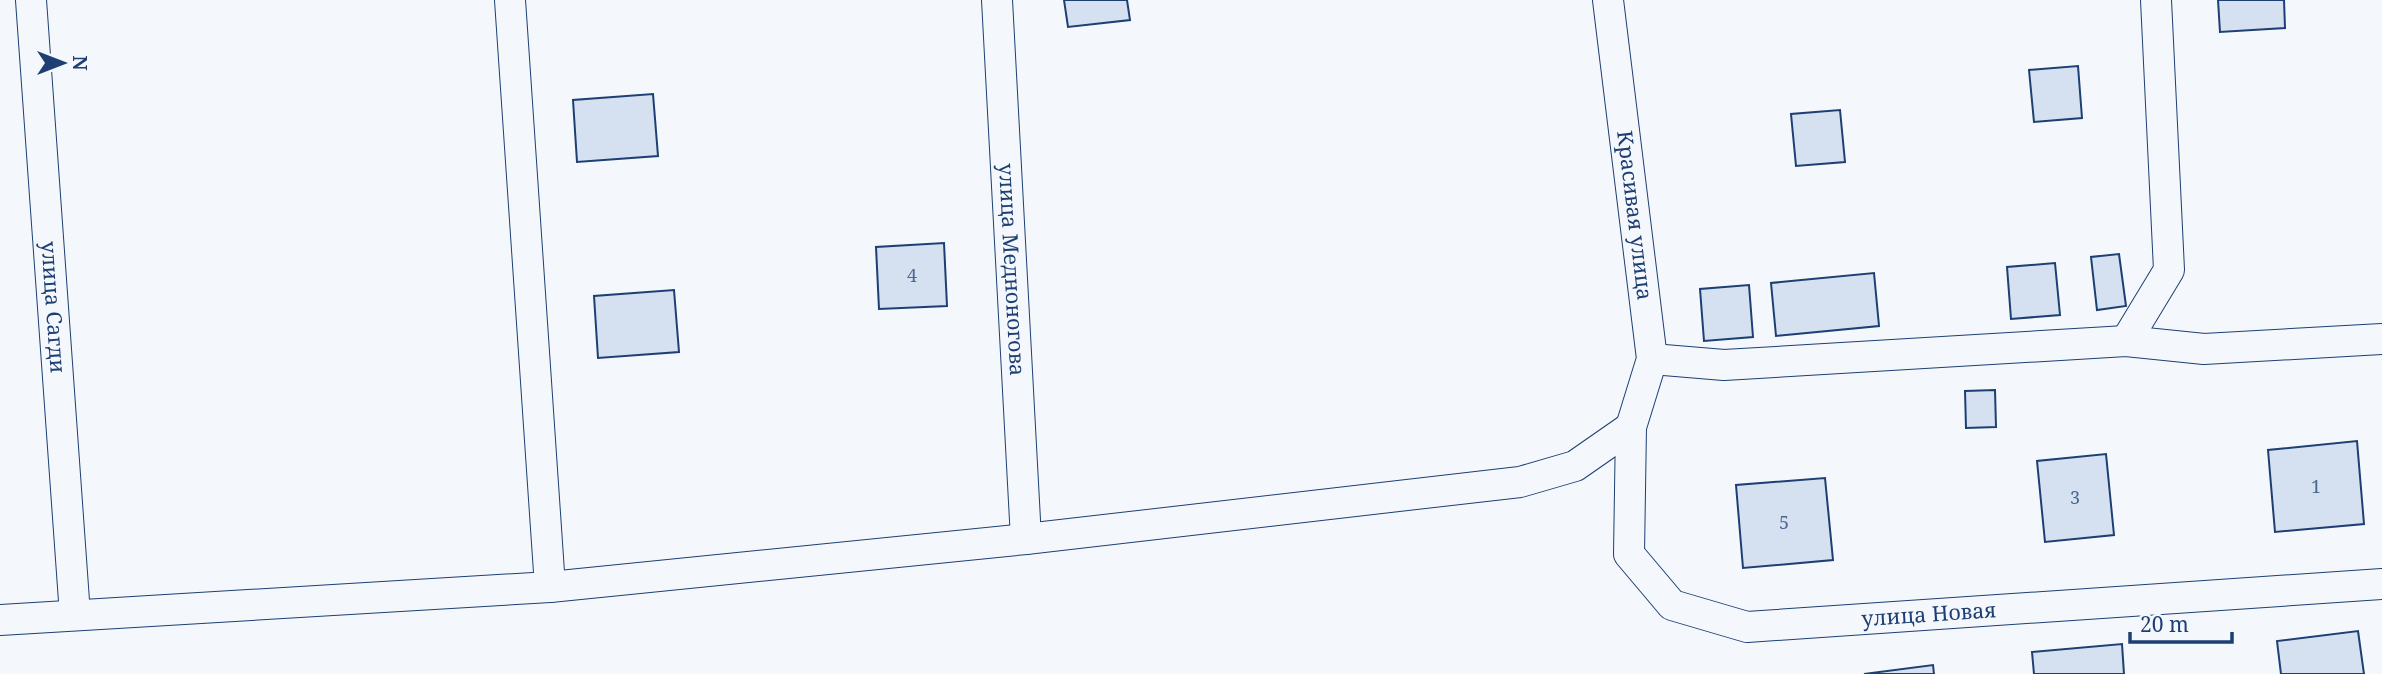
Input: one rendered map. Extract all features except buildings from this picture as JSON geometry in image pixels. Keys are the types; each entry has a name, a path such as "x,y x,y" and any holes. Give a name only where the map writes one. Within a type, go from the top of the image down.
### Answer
{"street":[{"name":"улица Сагди","path":"31,0 75,615"},
{"path":"510,0 550,587"},
{"name":"улица Медноногова","path":"998,0 1026,539"},
{"name":"Красивая улица","path":"1608,0 1652,359 1631,427"},
{"path":"2126,341 2169,270 2156,0"},
{"path":"1652,359 1724,365 2126,341 2204,349 2382,339"},
{"path":"0,620 550,587 1026,539 1520,482 1575,466 1631,427"},
{"name":"улица Новая","path":"1631,427 1629,554 1672,605 1746,627 2382,584"}]}
